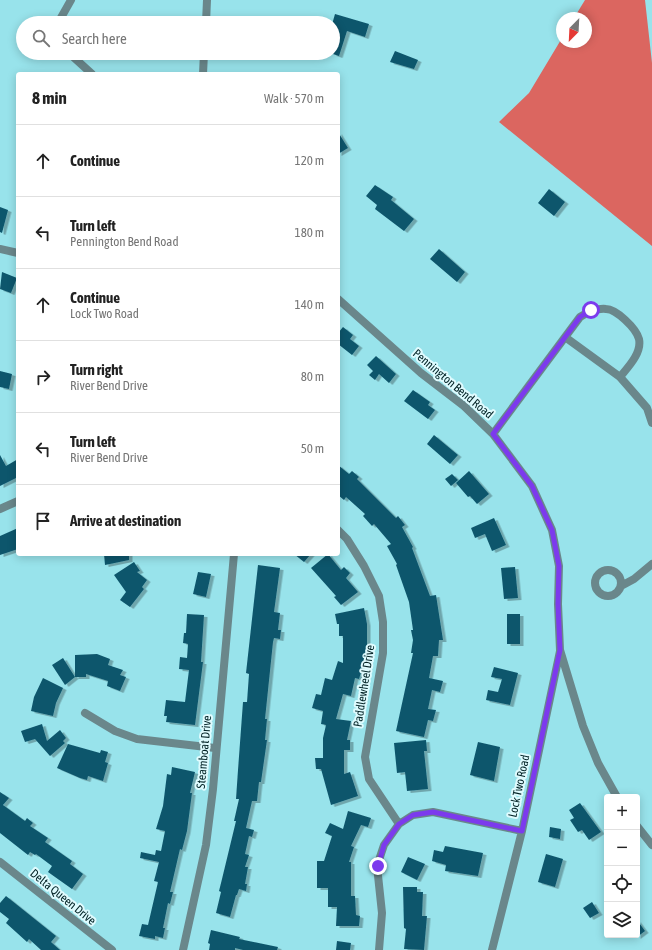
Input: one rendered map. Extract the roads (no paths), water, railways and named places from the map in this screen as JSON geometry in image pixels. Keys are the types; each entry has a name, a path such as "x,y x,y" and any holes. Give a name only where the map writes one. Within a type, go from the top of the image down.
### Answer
{"street":[{"path":"62,16 71,0"},
{"path":"206,16 207,0"},
{"path":"77,60 90,72"},
{"path":"203,72 204,60"},
{"path":"0,249 16,253"},
{"name":"Pennington Bend Road","path":"340,301 421,373 464,406 493,434 532,486 552,530 559,566 558,604 560,650 582,726 598,763 614,794"},
{"path":"493,434 580,317 591,310 607,309 631,324 639,339 637,352 620,377"},
{"path":"565,337 620,377 646,408 652,423"},
{"path":"0,509 16,503"},
{"name":"Paddlewheel Drive","path":"340,532 356,553 379,596 383,622 383,654 365,756 369,779 399,824"},
{"name":"Steamboat Drive","path":"183,950 206,845 213,789 215,748 234,556"},
{"path":"621,586 634,579 652,564"},
{"name":"Lock Two Road","path":"492,950 522,831 560,650"},
{"path":"85,713 115,731 137,739 215,748"},
{"path":"379,950 382,913 378,866 384,845 399,824 413,815 433,812 522,831"},
{"path":"640,830 652,845"},
{"name":"Delta Queen Drive","path":"0,862 112,950"}]}
